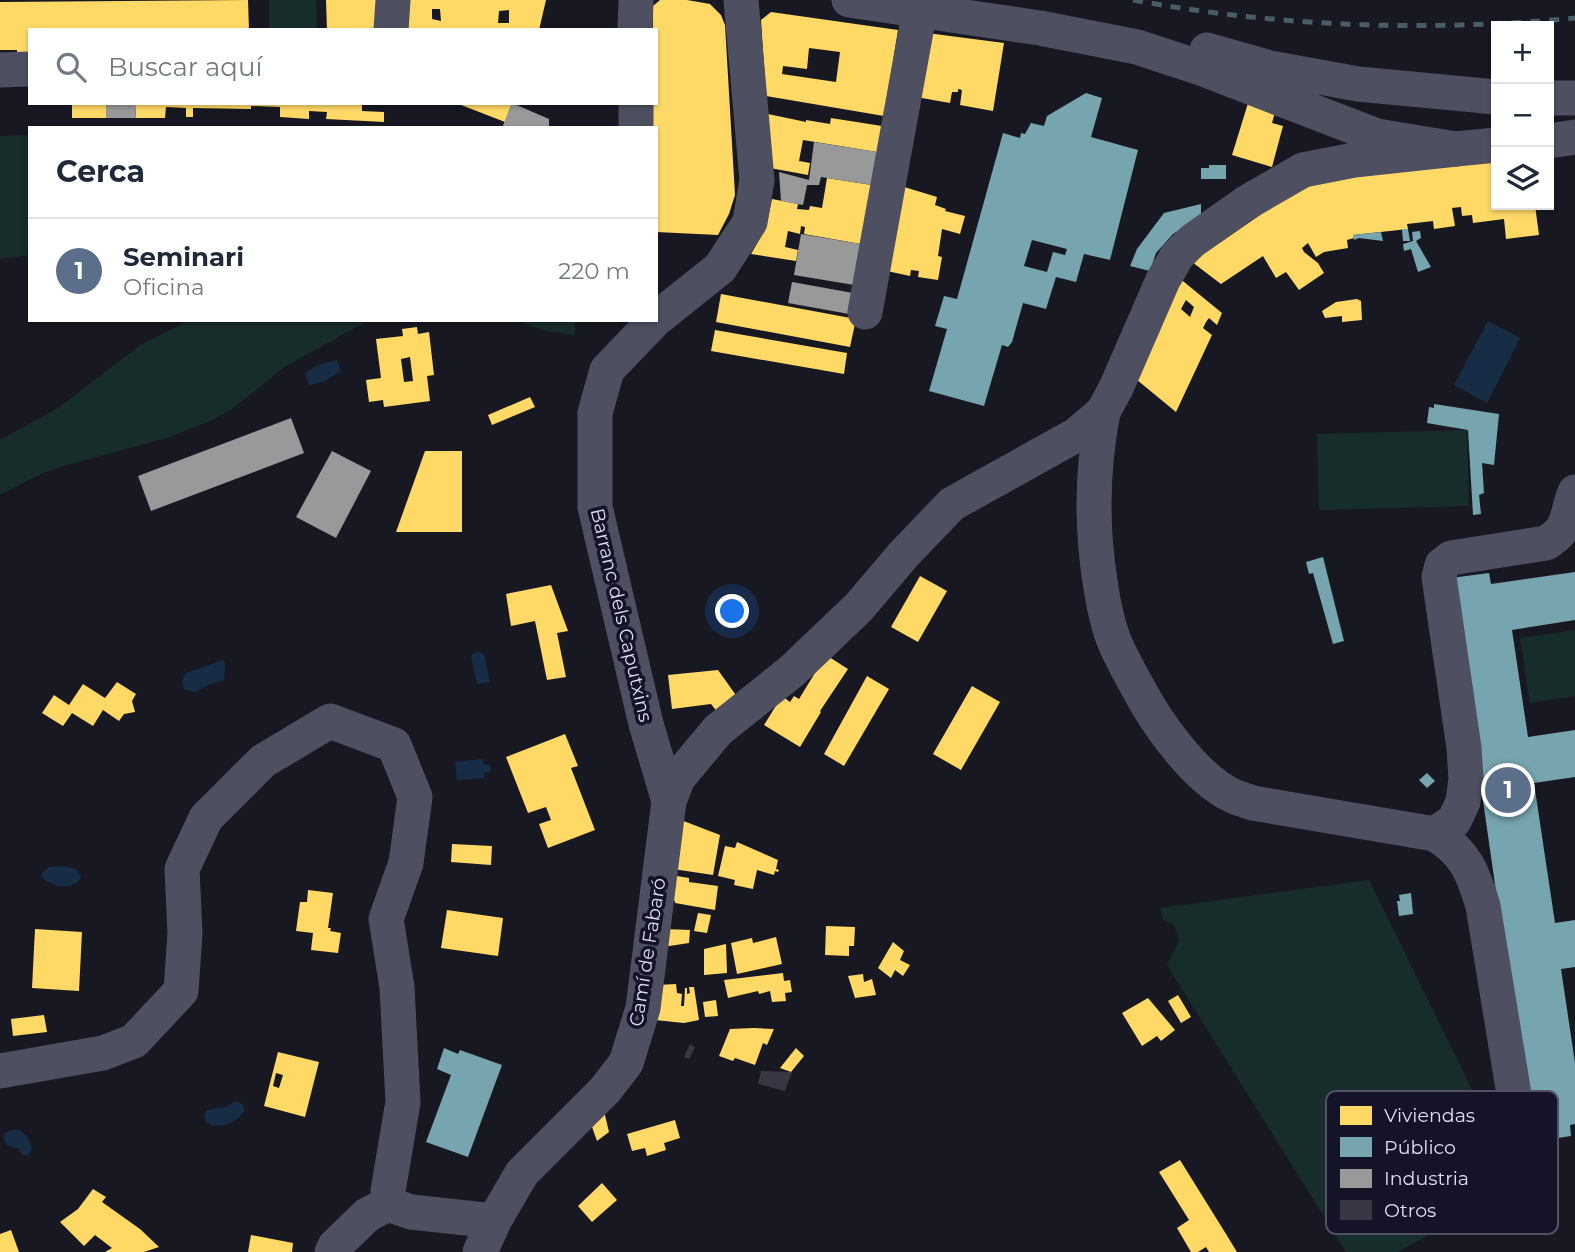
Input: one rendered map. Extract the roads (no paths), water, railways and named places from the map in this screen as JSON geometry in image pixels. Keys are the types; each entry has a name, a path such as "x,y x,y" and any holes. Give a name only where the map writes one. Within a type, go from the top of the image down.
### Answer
{"street":[{"path":"391,28 393,0"},
{"path":"635,28 636,0"},
{"name":"Barranc dels Caputxins","path":"658,318 720,268 750,222 757,180 741,0"},
{"path":"849,0 1040,27 1137,47 1198,67 1340,124 1377,136 1399,142 1456,149 1491,146"},
{"path":"865,312 920,9"},
{"path":"1040,27 1117,33 1166,41 1270,68 1358,84 1491,97"},
{"path":"0,70 28,69"},
{"path":"1554,98 1575,98"},
{"path":"636,105 636,126"},
{"path":"1554,127 1575,125"},
{"path":"1491,133 1399,142 1303,170 1246,202 1192,241 1177,256 1163,280 1103,412 1096,447 1093,513 1104,606 1114,641 1157,721 1178,750 1227,793 1253,803 1435,834 1462,855 1474,875 1483,906 1513,1091"},
{"path":"1554,140 1575,137"},
{"name":"Barranc dels Caputxins","path":"654,322 607,370 595,413 595,507 646,724 669,801"},
{"path":"669,801 678,778 718,730 792,671 859,607 904,554 952,504 1076,435 1103,412"},
{"path":"1435,834 1454,821 1463,803 1466,779 1439,577 1443,565 1451,558 1464,554 1546,543 1558,536 1566,526 1575,492"},
{"path":"0,1071 103,1052 134,1041 144,1031 181,991 185,933 182,869 206,818 263,761 330,721 394,745 415,797 406,863 386,919 397,987 403,1102 388,1204"},
{"name":"Camí de Fabaró","path":"480,1252 522,1173 605,1090 626,1063 643,1008 669,801"},
{"path":"332,1252 368,1215 388,1204 411,1212 495,1221"}],"water":[{"path":"1488,321 1520,338 1487,403 1454,385"},
{"path":"337,360 341,371 325,381 309,385 305,373 318,365"},
{"path":"477,651 484,654 490,682 477,684 471,656"},
{"path":"223,660 224,680 195,692 184,689 182,680 186,673"},
{"path":"483,759 483,764 491,768 484,773 484,778 457,780 455,762"},
{"path":"63,866 78,872 81,877 73,885 52,884 42,878 41,873 49,867"},
{"path":"235,1101 245,1109 233,1122 217,1126 206,1122 204,1115 207,1110 226,1107"},
{"path":"15,1129 28,1139 32,1149 28,1155 22,1155 19,1149 7,1145 4,1140 5,1133"}],"railway":[{"path":"1133,0 1243,16 1353,24 1463,25 1575,18"}],"place":[{"name":"Seminari","path":"1508,790"}]}
